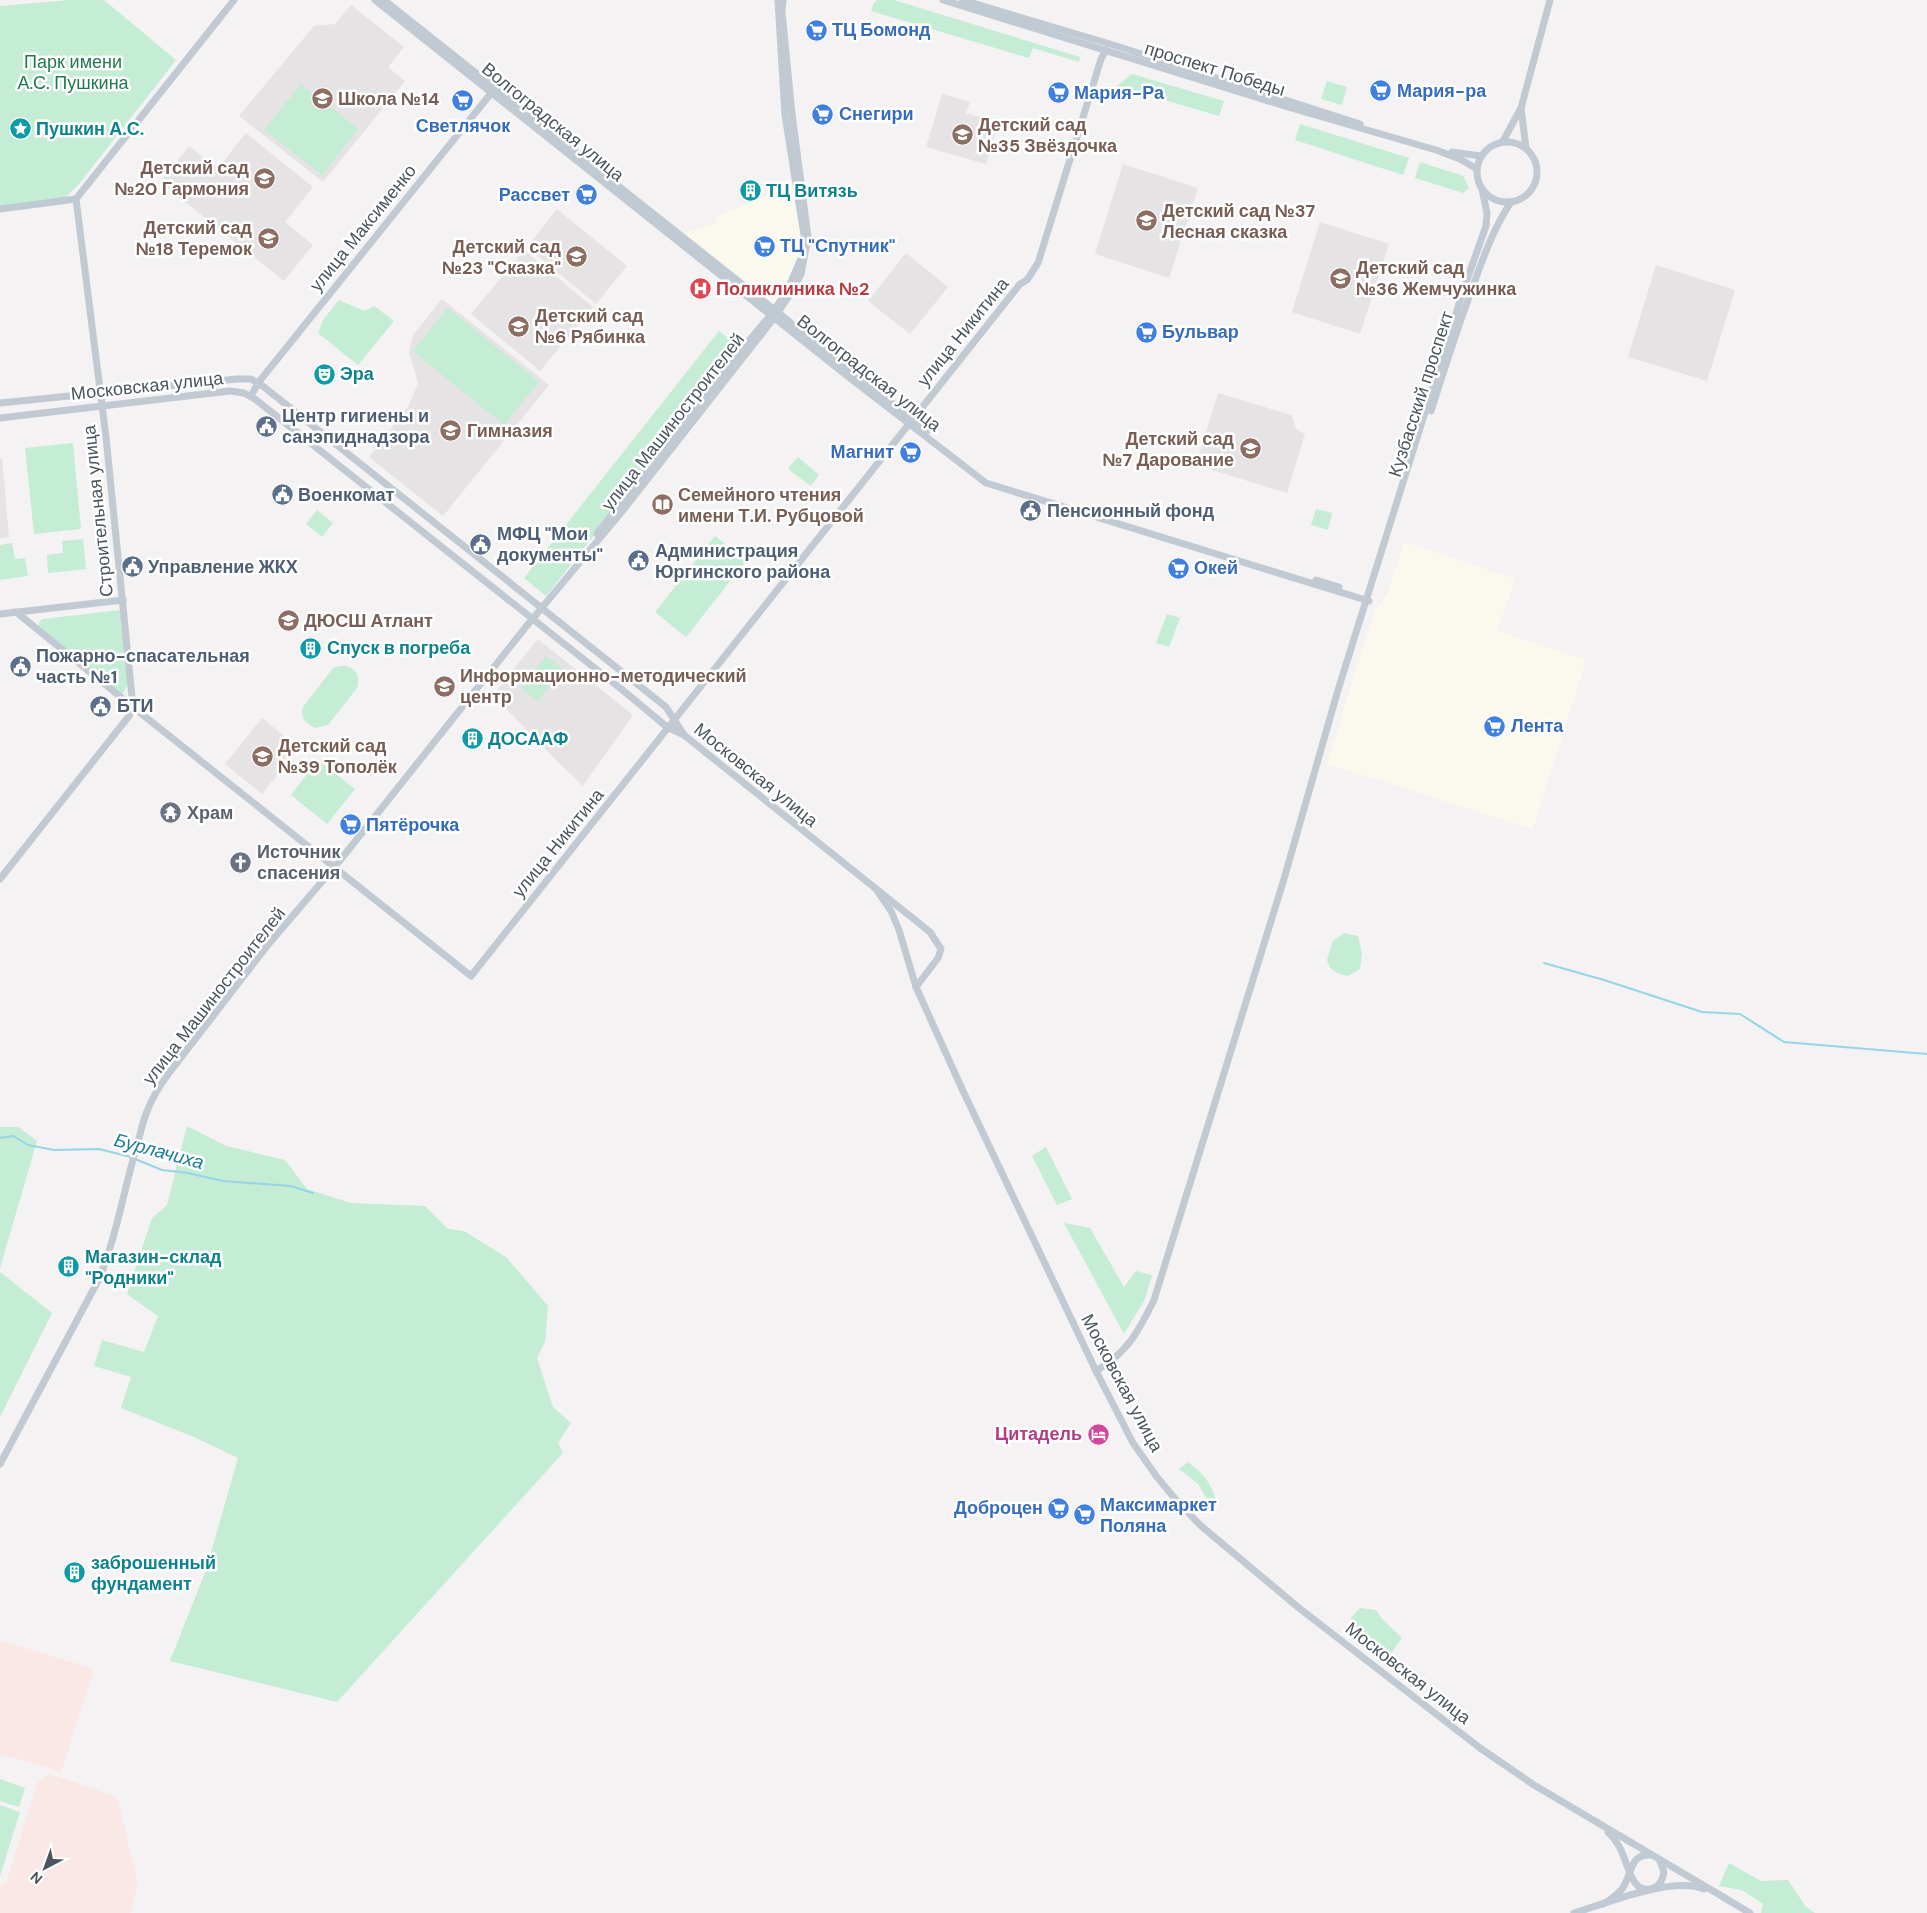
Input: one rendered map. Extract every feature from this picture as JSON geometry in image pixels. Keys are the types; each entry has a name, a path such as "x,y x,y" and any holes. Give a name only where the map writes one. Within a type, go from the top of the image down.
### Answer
{"main road":[{"path":"0,209 76,199 234,0"},
{"name":"Волгоградская улица","path":"375,0 688,250 774,314 980,478 998,488 1368,598"},
{"path":"384,0 774,314 798,268 803,250 804,236 785,115 778,0"},
{"name":"улица Машиностроителей","path":"0,1464 98,1279 120,1216 129,1172 148,1108 169,1073 267,946 334,866 532,618 624,509 791,293 801,274 808,237 792,114 782,12 783,0"},
{"name":"проспект Победы","path":"942,0 1310,114 1436,150 1477,169"},
{"path":"962,0 1110,44 1458,154 1481,156"},
{"path":"1503,142 1521,108 1550,0"},
{"name":"улица Никитина","path":"334,866 471,976 1020,284 1027,280 1038,263 1101,59 1106,50"},
{"name":"улица Максименко","path":"251,396 258,383 495,94"},
{"path":"1521,108 1526,148"},
{"path":"1096,1371 1113,1361 1132,1341 1154,1300 1313,780 1323,755 1368,598 1463,291 1486,226 1487,213 1477,169 1481,156 1489,147 1503,142 1511,142 1526,148 1532,155 1536,164 1535,184 1521,198 1511,202 1494,199 1482,189"},
{"name":"Строительная улица","path":"76,199 102,406 133,707"},
{"name":"Кузбасский проспект","path":"1368,598 1489,240 1511,202"},
{"name":"Московская улица","path":"0,403 244,378 258,383 677,716 684,736"},
{"name":"Московская улица","path":"0,418 230,391 238,391 251,396 532,618 667,728 684,736 930,932 941,949 938,958 916,987"},
{"path":"319,449 328,438"},
{"path":"0,614 123,600"},
{"path":"16,612 334,866"},
{"path":"0,879 130,716 133,707"},
{"name":"Московская улица","path":"876,889 891,911 899,930 916,987 963,1091 1096,1371 1133,1443 1147,1464 1177,1501 1200,1525 1299,1608 1467,1738 1527,1780 1725,1898"},
{"path":"899,930 900,921 911,916"},
{"path":"910,969 918,974 928,973"},
{"name":"Московская улица","path":"1593,1820 1615,1839 1631,1878 1636,1885 1651,1889"},
{"path":"1603,1904 1622,1889 1632,1864 1638,1858 1646,1855 1656,1858 1662,1864 1664,1872 1659,1884 1651,1889"},
{"path":"1574,1913 1651,1889 1691,1885 1725,1898 1750,1913"}],"shaded area":[{"name":"Школа №14","path":"351,5 404,47 388,67 405,81 323,182 239,116 314,26 335,24"},
{"name":"Детский сад №35 Звёздочка","path":"942,94 970,102 966,113 998,123 986,164 926,147"},
{"path":"246,133 313,187 285,222 313,245 284,281 160,182 189,146 218,168"},
{"name":"Детский сад №37 Лесная сказка","path":"1123,164 1198,188 1169,278 1095,254"},
{"path":"777,191 785,191 785,197 793,196 801,224 800,250 795,271 775,304 684,233 717,223 716,217"},
{"name":"Детский сад №23 \"Сказка\"","path":"557,209 627,266 596,304 527,247"},
{"name":"Детский сад №36 Жемчужинка","path":"1320,222 1389,244 1360,334 1292,312"},
{"path":"524,250 593,307 540,371 471,314"},
{"path":"906,253 948,287 910,334 868,301"},
{"path":"1656,265 1735,290 1707,381 1628,357"},
{"name":"Гимназия","path":"442,299 549,385 443,516 369,457 409,405 418,383 409,352 413,335"},
{"name":"Детский сад №7 Дарование","path":"1218,393 1291,415 1297,430 1305,434 1287,493 1196,465"},
{"path":"0,459 2,459 9,537 0,538"},
{"path":"1405,542 1515,579 1497,631 1586,660 1533,829 1327,764 1374,611 1386,596"},
{"path":"539,640 633,715 583,786 493,695 536,641"},
{"name":"Детский сад №39 Тополёк","path":"262,718 299,748 262,794 225,764"},
{"path":"0,1640 94,1669 61,1772 0,1754"},
{"path":"50,1774 117,1797 138,1883 130,1913 0,1913 0,1885 6,1883 38,1782"}],"green space":[{"name":"Парк имени А.С. Пушкина","path":"69,0 104,0 176,60 79,184 64,199 0,207 0,6"},
{"path":"877,0 894,0 1080,57 1079,62 1033,48 1029,58 871,11"},
{"path":"1132,74 1224,101 1219,116 1117,86"},
{"path":"1327,81 1347,87 1342,105 1321,99"},
{"path":"301,84 358,129 322,175 264,130"},
{"path":"1300,124 1409,158 1403,175 1295,140"},
{"path":"1420,162 1463,176 1469,188 1463,193 1415,178"},
{"path":"339,300 364,311 374,306 394,321 358,365 318,333 323,320"},
{"path":"448,308 539,382 504,425 413,351"},
{"path":"719,331 742,349 546,596 524,578"},
{"path":"73,443 81,529 34,534 25,448"},
{"path":"798,457 819,475 811,486 789,470 789,467"},
{"path":"1316,509 1332,513 1328,530 1311,525"},
{"path":"317,510 333,523 322,537 306,524"},
{"path":"715,536 746,561 686,637 655,612"},
{"path":"83,539 86,569 48,573 47,555 63,553 62,541"},
{"path":"12,543 15,559 25,558 28,576 0,580 0,545"},
{"path":"120,610 128,684 123,693 119,694 39,628 39,622 43,619"},
{"path":"1167,614 1180,618 1169,647 1156,643"},
{"path":"546,656 563,669 538,701 521,688"},
{"path":"340,666 353,669 358,679 357,688 328,725 315,728 304,720 302,714 303,707 333,668"},
{"path":"318,760 355,789 327,824 291,795"},
{"path":"1344,933 1358,936 1362,953 1360,969 1348,976 1339,974 1330,968 1327,960 1333,941"},
{"path":"187,1126 226,1146 285,1160 307,1189 351,1203 425,1206 448,1229 464,1231 507,1258 548,1306 545,1342 537,1358 553,1407 571,1423 558,1443 563,1453 337,1702 170,1661 206,1570 238,1458 194,1437 121,1408 131,1377 94,1366 102,1340 144,1352 158,1316 127,1294 152,1218 167,1205"},
{"path":"0,1127 18,1127 37,1141 0,1268"},
{"path":"1046,1147 1072,1199 1057,1205 1032,1156"},
{"path":"1064,1223 1090,1228 1124,1287 1136,1271 1152,1275 1145,1299 1124,1334"},
{"path":"0,1272 52,1313 0,1417"},
{"path":"1188,1462 1211,1487 1215,1498 1210,1504 1198,1484 1179,1469"},
{"path":"1360,1608 1376,1610 1382,1619 1402,1638 1389,1656 1349,1630 1351,1618"},
{"path":"0,1779 25,1788 19,1807 0,1801"},
{"path":"0,1805 20,1812 0,1876"},
{"path":"1729,1863 1761,1881 1788,1880 1806,1907 1815,1913 1761,1913 1763,1904 1742,1890 1719,1886"}],"waterway":[{"path":"1544,963 1604,980 1702,1012 1740,1014 1784,1042 1927,1054"},
{"name":"Бурлачиха","path":"0,1138 13,1136 28,1145 54,1150 99,1149 131,1157"},
{"name":"Бурлачиха","path":"135,1159 162,1170 188,1173 223,1181 291,1186 313,1193"}],"place":[{"name":"ТЦ Бомонд","path":"816,30"},
{"name":"Мария-ра","path":"1381,91"},
{"name":"Мария-Ра","path":"1058,93"},
{"name":"Школа №14","path":"322,99"},
{"name":"Светлячок","path":"463,101"},
{"name":"Снегири","path":"823,114"},
{"name":"Пушкин А.С.","path":"20,129"},
{"name":"Детский сад №35 Звёздочка","path":"962,135"},
{"name":"Детский сад №20 Гармония","path":"265,178"},
{"name":"ТЦ Витязь","path":"750,191"},
{"name":"Рассвет","path":"586,195"},
{"name":"Детский сад №37 Лесная сказка","path":"1146,221"},
{"name":"Детский сад №18 Теремок","path":"268,238"},
{"name":"ТЦ \"Спутник\"","path":"764,246"},
{"name":"Детский сад №23 \"Сказка\"","path":"577,257"},
{"name":"Детский сад №36 Жемчужинка","path":"1340,278"},
{"name":"Поликлиника №2","path":"700,289"},
{"name":"Детский сад №6 Рябинка","path":"519,326"},
{"name":"Бульвар","path":"1146,332"},
{"name":"Эра","path":"324,374"},
{"name":"Центр гигиены и санэпиднадзора","path":"266,426"},
{"name":"Гимназия","path":"451,431"},
{"name":"Детский сад №7 Дарование","path":"1250,449"},
{"name":"Магнит","path":"910,452"},
{"name":"Военкомат","path":"282,495"},
{"name":"Семейного чтения имени Т.И. Рубцовой","path":"662,505"},
{"name":"Пенсионный фонд","path":"1031,511"},
{"name":"МФЦ \"Мои документы\"","path":"481,544"},
{"name":"Администрация Юргинского района","path":"639,561"},
{"name":"Управление ЖКХ","path":"132,567"},
{"name":"Окей","path":"1178,568"},
{"name":"ДЮСШ Атлант","path":"288,621"},
{"name":"Спуск в погреба","path":"311,648"},
{"name":"Пожарно-спасательная часть №1","path":"20,666"},
{"name":"Информационно-методический центр","path":"444,686"},
{"name":"БТИ","path":"101,706"},
{"name":"Лента","path":"1495,726"},
{"name":"ДОСААФ","path":"472,739"},
{"name":"Детский сад №39 Тополёк","path":"262,756"},
{"name":"Храм","path":"171,813"},
{"name":"Пятёрочка","path":"350,825"},
{"name":"Источник спасения","path":"241,862"},
{"name":"Магазин-склад \"Родники\"","path":"69,1267"},
{"name":"Цитадель","path":"1098,1434"},
{"name":"Доброцен","path":"1059,1508"},
{"name":"Максимаркет Поляна","path":"1084,1515"},
{"name":"заброшенный фундамент","path":"75,1573"}]}
